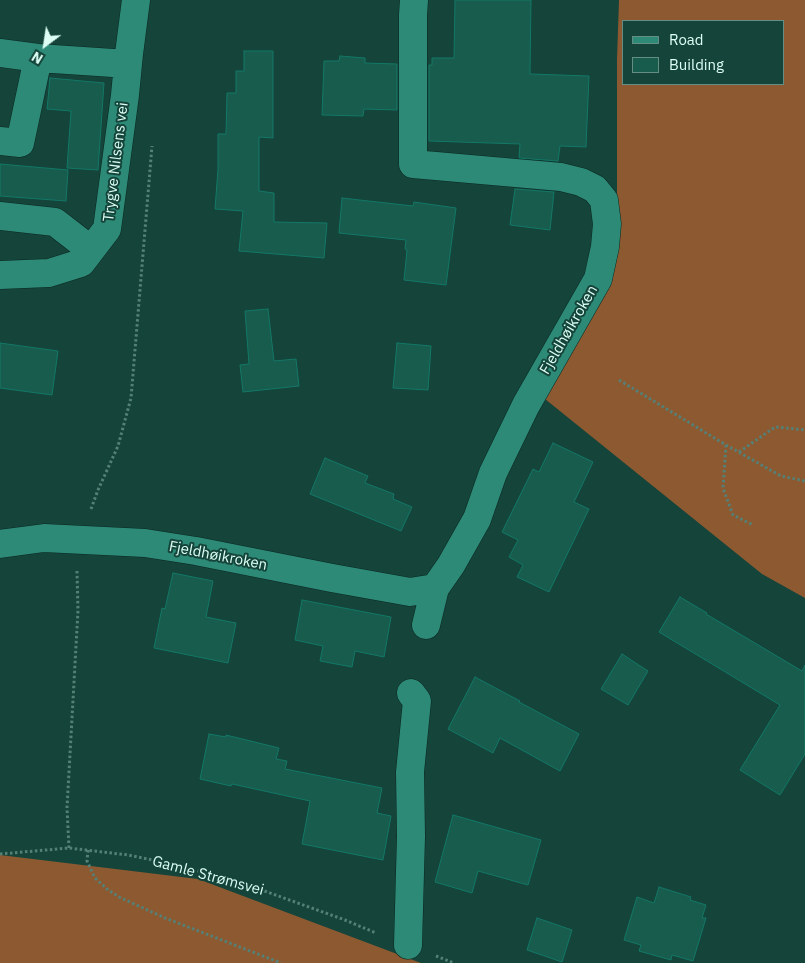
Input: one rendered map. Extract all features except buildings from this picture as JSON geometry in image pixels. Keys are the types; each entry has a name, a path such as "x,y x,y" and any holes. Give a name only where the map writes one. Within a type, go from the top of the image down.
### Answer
{"lane":[{"name":"Trygve Nilsens vei","path":"0,275 49,273 81,263 107,229 136,0"},
{"name":"Fjeldhøikroken","path":"414,0 413,164 561,178 581,182 595,189 604,200 606,212 605,247 598,279 526,405 493,473 477,519 451,565 434,588 426,625"},
{"path":"0,52 38,58 128,64"},
{"path":"0,141 20,143 38,58"},
{"path":"0,216 56,222 91,250"},
{"name":"Fjeldhøikroken","path":"0,544 44,538 145,543 410,592 434,588"},
{"path":"408,945 411,836 410,772 417,700 411,693"}],"path":[{"path":"69,848 67,808 78,610 77,561 88,517 118,446 130,398 153,137"},
{"path":"619,380 726,446 781,476 805,481"},
{"path":"738,452 775,427 805,430"},
{"path":"726,446 723,488 734,515 753,525"},
{"name":"Gamle Strømsvei","path":"0,854 69,848 128,855 177,866 245,884 345,920 454,963"},
{"path":"88,850 87,861 95,878 107,889 165,918 281,963"}],"shaded area":[{"path":"619,0 805,0 805,598 762,574 545,399 581,331 617,220"},
{"path":"0,855 198,879 421,963 0,963"}]}
